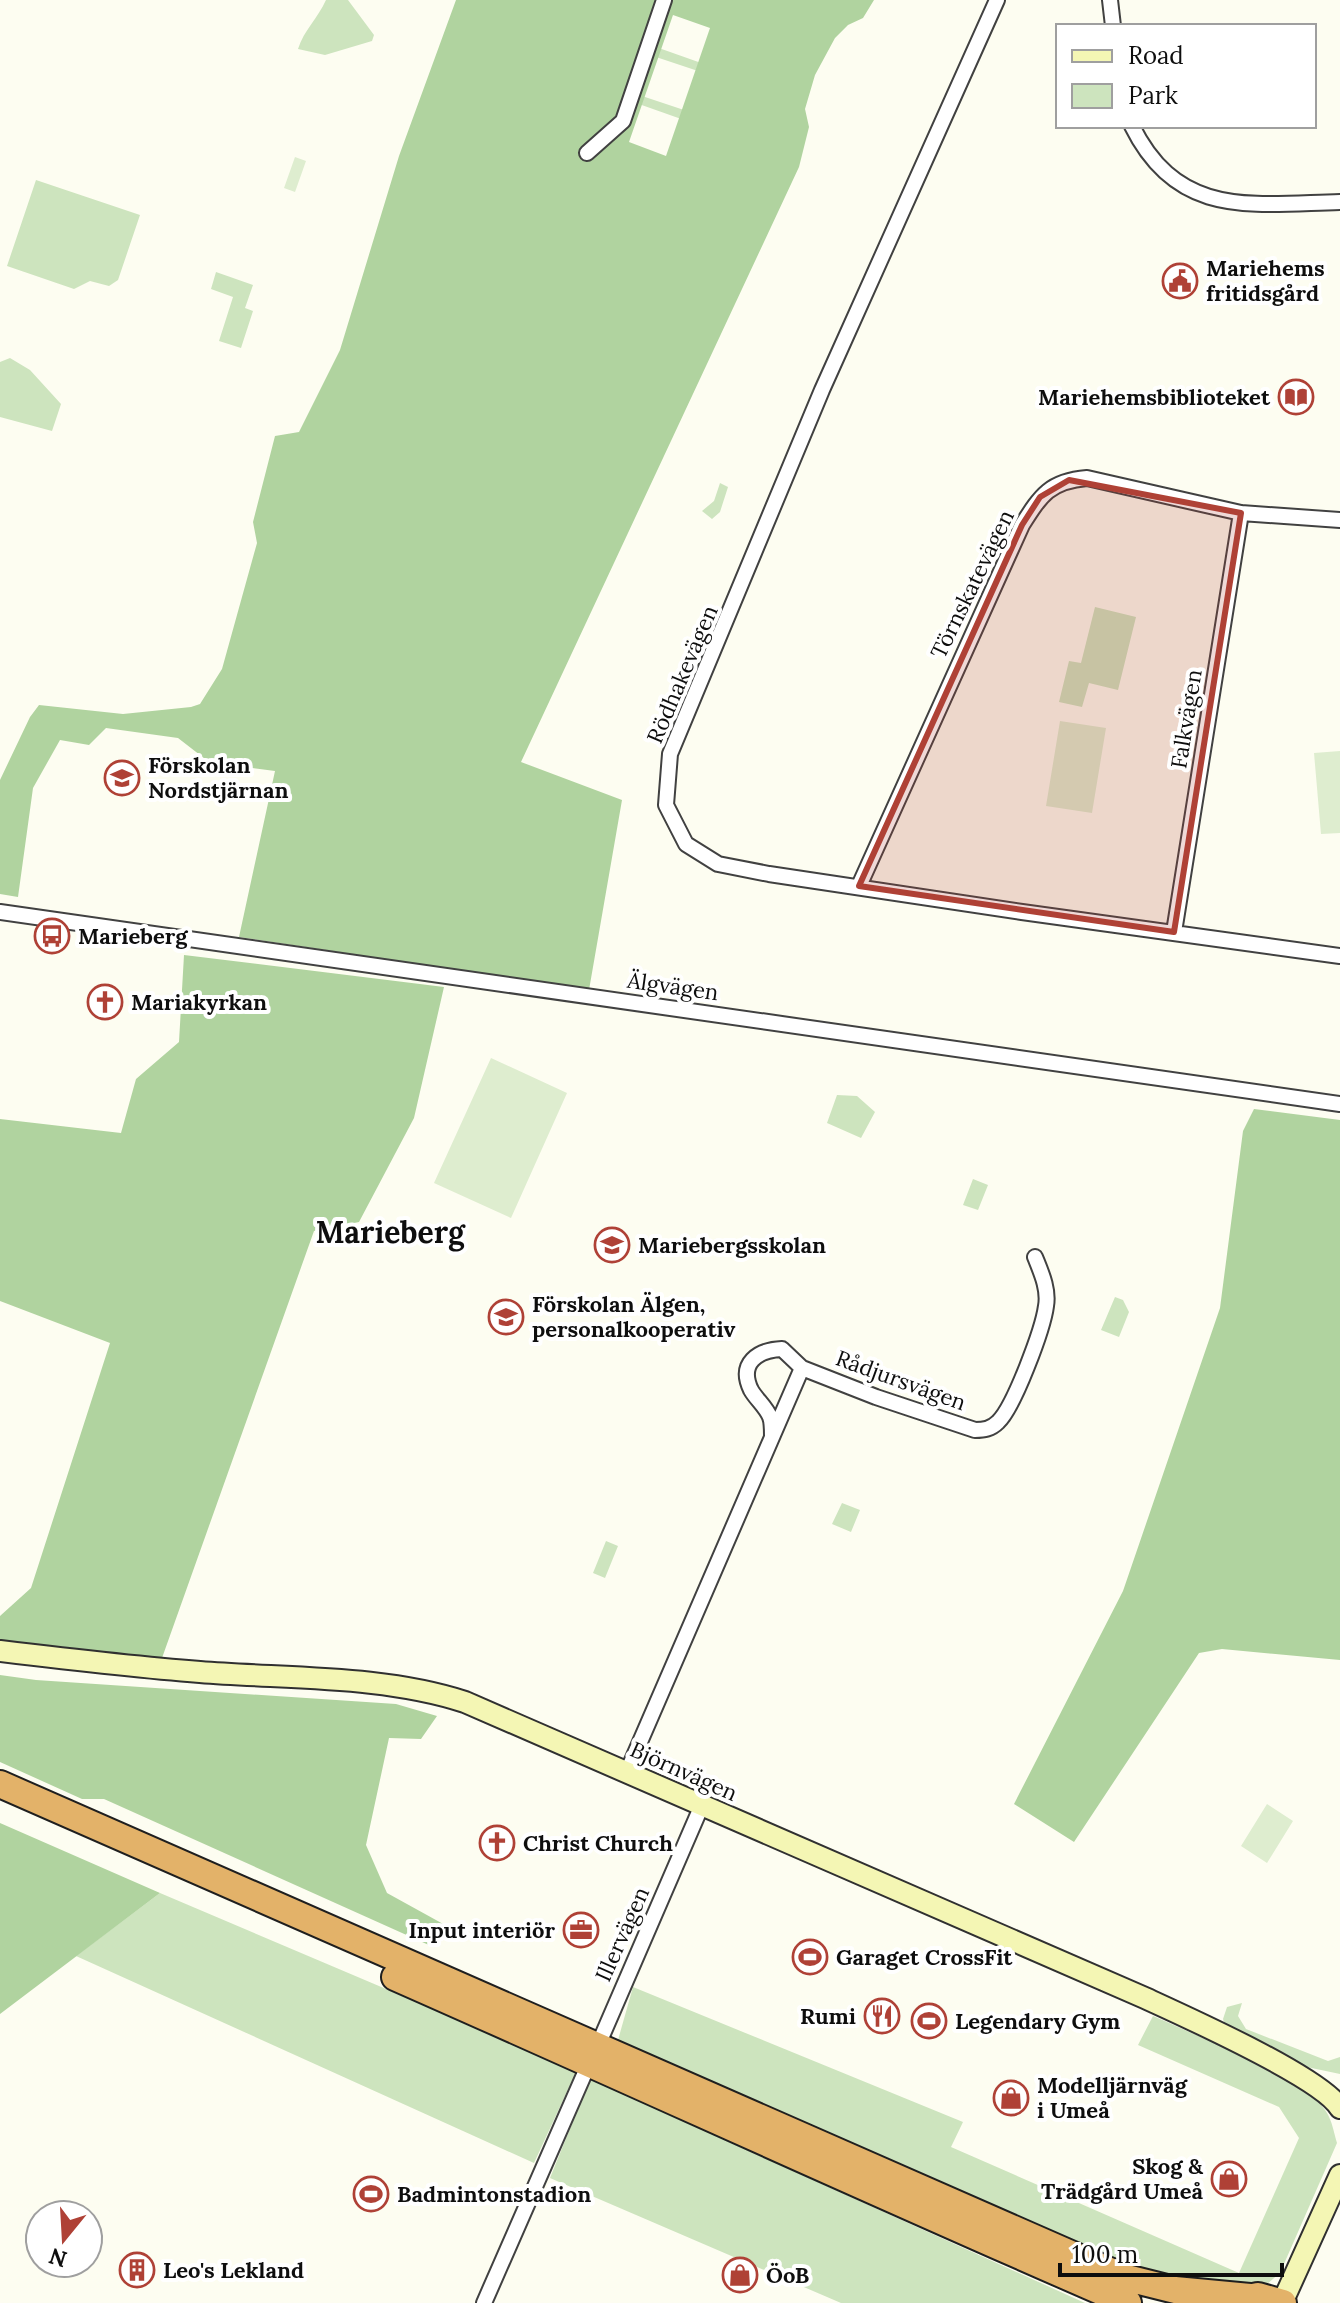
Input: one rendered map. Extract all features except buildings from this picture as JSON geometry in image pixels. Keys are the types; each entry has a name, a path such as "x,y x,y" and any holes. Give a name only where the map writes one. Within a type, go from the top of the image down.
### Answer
{"highway":[{"path":"0,1784 1123,2277 1175,2290 1240,2300 1267,2297 1283,2303"},
{"path":"0,1803 1128,2303"}],"street":[{"path":"587,153 623,121 664,0"},
{"name":"Rödhakevägen","path":"997,0 822,390 670,754 666,805 686,844 718,864 1022,912 1340,956"},
{"path":"1110,0 1113,24"},
{"path":"1133,128 1144,150 1173,179 1218,201 1250,205 1340,202"},
{"name":"Törnskatevägen","path":"859,886 1022,525 1040,497 1050,488 1069,480 1087,478 1241,513 1340,520"},
{"name":"Falkvägen","path":"1174,932 1241,513"},
{"name":"Älgvägen","path":"0,912 1340,1104"},
{"name":"Rådjursvägen","path":"772,1436 771,1418 750,1388 747,1376 750,1361 764,1349 782,1349 802,1368 975,1430 985,1430 996,1424 1006,1411 1020,1379 1039,1333 1047,1303 1045,1280 1035,1257"},
{"name":"Rådjursvägen","path":"627,1772 802,1368"},
{"name":"Björnvägen","path":"0,1651 198,1672 311,1678 443,1695 627,1772 1157,2004 1308,2081 1328,2093 1340,2108"},
{"name":"Illervägen","path":"602,2036 702,1805"},
{"path":"484,2303 587,2068"},
{"name":"Björnvägen","path":"1308,2081 1340,2085"},
{"path":"1283,2303 1340,2175"}],"highlighted area":[{"path":"1069,480 1241,513 1174,932 859,886 1022,525 1040,497"}],"green space":[{"path":"326,0 348,0 374,35 372,41 325,55 298,49"},
{"path":"456,0 874,0 863,18 848,25 835,38 815,75 805,109 809,127 799,167 521,762 622,800 589,990 436,973 412,963 239,937 275,771 209,762 178,738 106,728 89,745 60,740 33,788 18,897 0,894 0,780 30,717 39,705 123,714 191,707 200,704 222,669 257,543 253,522 275,436 299,432 340,350 399,156","holes":["673,15 710,28 666,156 629,142"]},
{"path":"656,47 704,64 701,72 653,56"},
{"path":"639,95 687,111 684,120 636,103"},
{"path":"295,157 306,161 295,192 284,188"},
{"path":"36,180 140,215 118,280 109,286 90,281 74,289 7,266"},
{"path":"216,272 253,285 245,308 253,311 241,348 219,341 233,297 211,289"},
{"path":"10,358 30,370 61,404 52,431 0,417 0,362"},
{"path":"720,483 728,487 720,512 712,519 702,511 714,501"},
{"path":"1095,607 1136,617 1118,690 1089,683 1082,707 1059,702 1069,661 1081,663"},
{"path":"1060,721 1106,728 1092,813 1046,806"},
{"path":"1340,751 1340,833 1321,834 1314,753"},
{"path":"184,955 444,987 414,1118 359,1222 314,1231 162,1658 0,1640 0,1616 31,1588 110,1343 0,1301 0,1119 121,1133 136,1079 179,1042"},
{"path":"491,1058 567,1093 511,1218 434,1183"},
{"path":"837,1095 857,1096 875,1112 861,1138 827,1123"},
{"path":"1254,1109 1340,1120 1340,1660 1222,1649 1199,1653 1074,1842 1014,1804 1123,1591 1220,1308 1243,1131"},
{"path":"973,1179 988,1185 978,1210 963,1205"},
{"path":"1115,1297 1123,1300 1129,1312 1119,1337 1101,1330"},
{"path":"842,1503 860,1510 851,1532 832,1524"},
{"path":"606,1541 618,1546 605,1578 593,1573"},
{"path":"0,1675 396,1704 437,1716 421,1739 389,1738 366,1845 387,1893 445,1925 431,1946 104,1799 82,1799 0,1762"},
{"path":"1267,1804 1293,1821 1267,1863 1241,1846"},
{"path":"0,1823 160,1893 0,2014"},
{"path":"160,1893 577,2070 534,2163 76,1956"},
{"path":"633,1987 963,2122 951,2147 1239,2273 1299,2138 1279,2107 1138,2045 1153,2016 1219,2045 1298,2087 1327,2113 1337,2143 1280,2273 1266,2285 1214,2286 1159,2277 1091,2253 618,2040"},
{"path":"1242,2003 1238,2016 1246,2029 1328,2061 1340,2057 1340,2074 1302,2066 1226,2028 1223,2019 1227,2007"},
{"path":"590,2079 1085,2303 841,2303 550,2178"}],"place":[{"name":"Mariehems fritidsgård","path":"1180,281"},
{"name":"Mariehemsbiblioteket","path":"1296,397"},
{"name":"Förskolan Nordstjärnan","path":"122,778"},
{"name":"Marieberg","path":"52,936"},
{"name":"Mariakyrkan","path":"105,1002"},
{"name":"Mariebergsskolan","path":"612,1245"},
{"name":"Förskolan Älgen, personalkooperativ","path":"506,1317"},
{"name":"Christ Church","path":"497,1843"},
{"name":"Input interiör","path":"581,1930"},
{"name":"Garaget CrossFit","path":"810,1957"},
{"name":"Rumi","path":"882,2016"},
{"name":"Legendary Gym","path":"929,2021"},
{"name":"Modelljärnväg i Umeå","path":"1011,2098"},
{"name":"Skog & Trädgård Umeå","path":"1229,2179"},
{"name":"Badmintonstadion","path":"371,2194"},
{"name":"Leo's Lekland","path":"137,2270"},
{"name":"ÖoB","path":"740,2275"}],"district":[{"name":"Marieberg","path":"390,1233"}]}
